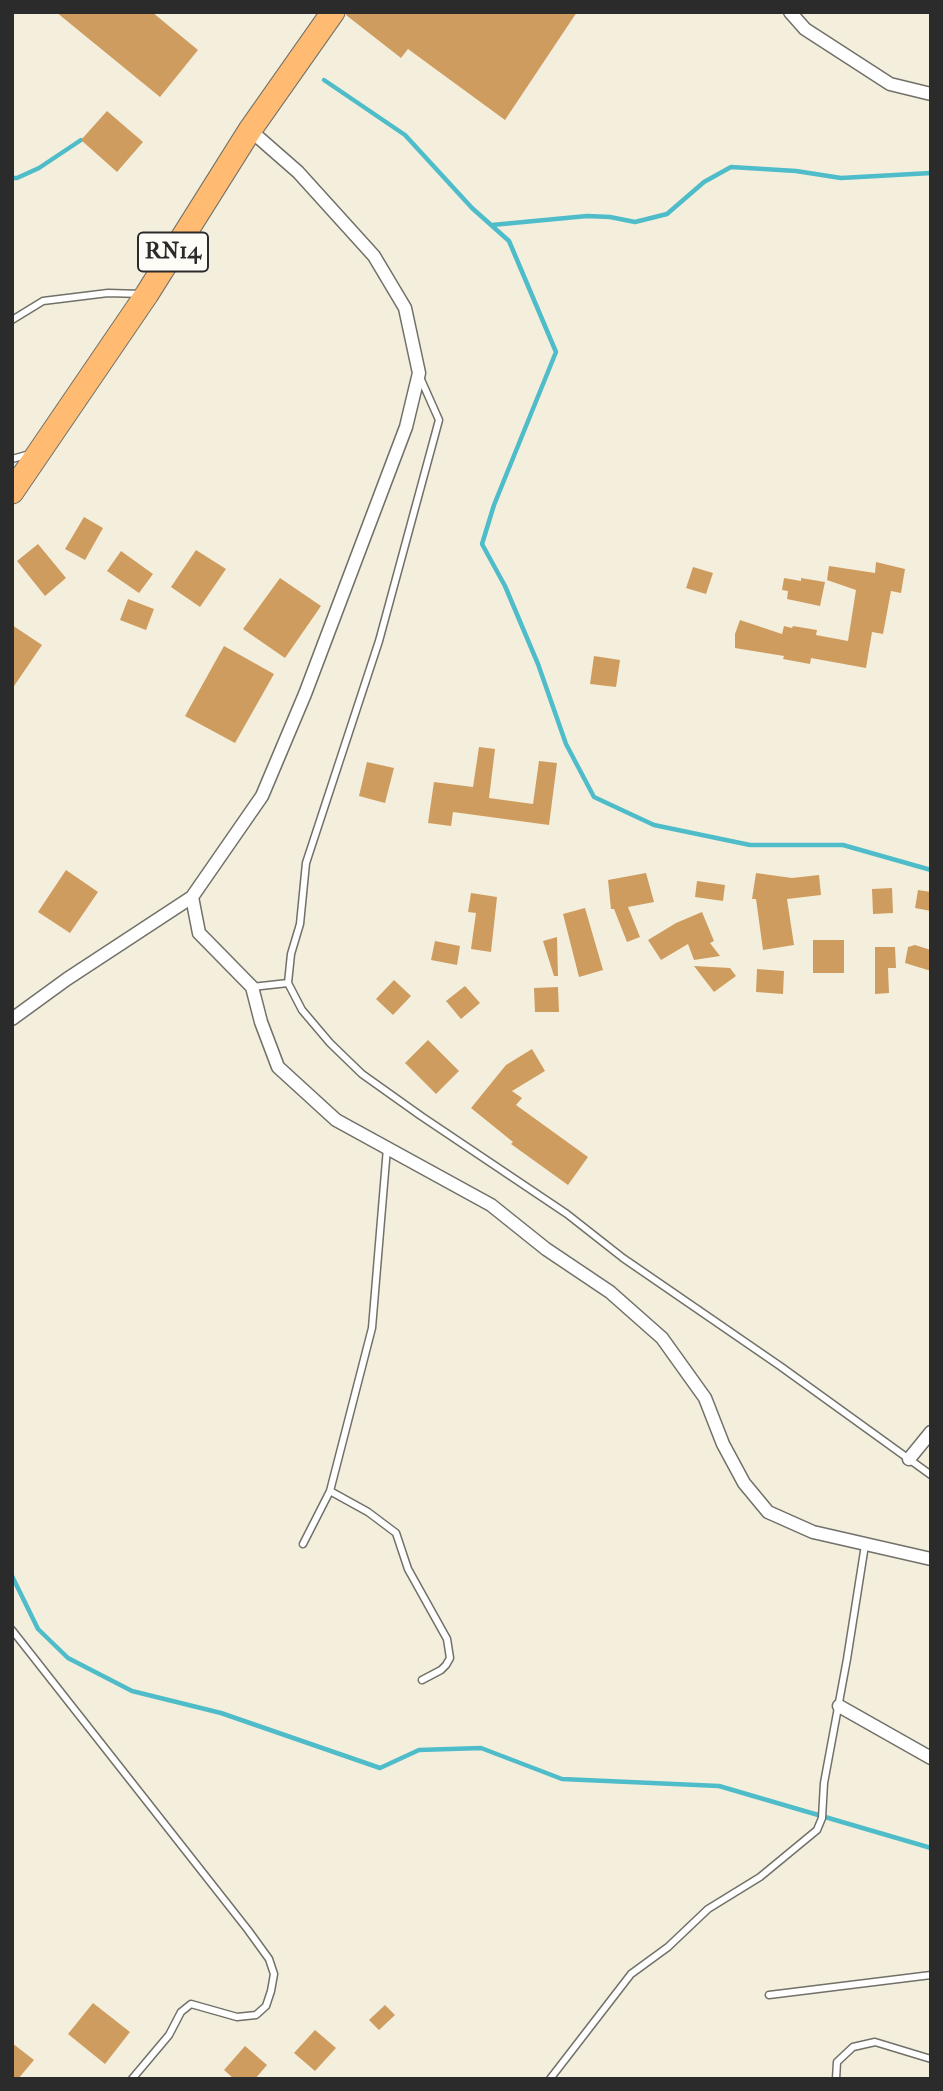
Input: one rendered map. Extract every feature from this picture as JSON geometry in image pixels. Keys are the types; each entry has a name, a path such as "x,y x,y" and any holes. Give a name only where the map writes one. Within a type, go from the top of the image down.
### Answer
{"highway":[{"name":"RN14","path":"12,492 147,294 250,130 329,13"}],"street":[{"path":"790,12 805,29 890,84 931,94"},
{"path":"12,1019 67,979 192,897 262,796 305,694 406,427 419,373 405,308 374,256 298,172 250,130"},
{"path":"192,897 199,933 252,987 261,1022 278,1067 335,1120 491,1205 546,1249 610,1292 662,1338 705,1398 723,1444 744,1483 768,1512 814,1532 931,1559"},
{"path":"909,1459 931,1432"},
{"path":"839,1706 931,1758"}],"lane":[{"path":"12,320 43,301 108,293 147,294"},
{"path":"419,373 439,420 379,641 306,863 300,924 291,954 288,983 302,1010 330,1043 362,1074 567,1214 623,1258 780,1366 931,1475"},
{"path":"12,459 40,451"},
{"path":"252,987 288,983"},
{"path":"303,1544 330,1491 372,1328 387,1149"},
{"path":"330,1491 368,1512 396,1533 408,1569 447,1639 450,1658 446,1665 422,1680"},
{"path":"550,2079 631,1974 668,1947 708,1909 760,1877 817,1830 822,1818 824,1783 865,1545"},
{"path":"12,1630 248,1930 269,1959 274,1974 266,2006 256,2015 237,2017 191,2004 181,2012 169,2035 132,2079"},
{"path":"769,1995 931,1975"},
{"path":"836,2079 837,2062 853,2047 875,2042 931,2059"}],"building":[{"path":"56,12 152,12 198,50 160,97"},
{"path":"347,12 577,12 505,120 408,49 401,58 346,15"},
{"path":"107,111 143,142 117,172 81,140"},
{"path":"84,517 103,528 85,560 65,549"},
{"path":"38,544 66,578 45,596 17,561"},
{"path":"196,550 226,569 200,607 171,587"},
{"path":"121,551 153,574 139,593 107,571"},
{"path":"876,562 905,569 901,593 891,591 883,634 872,632 866,668 811,658 810,664 783,659 784,656 735,648 735,634 740,620 782,634 784,626 793,626 817,630 816,635 848,641 856,590 827,580 829,566 875,573"},
{"path":"693,567 713,573 706,594 686,588"},
{"path":"280,578 321,606 285,658 243,629"},
{"path":"784,578 825,582 820,606 787,599 788,591 782,590"},
{"path":"128,599 154,609 146,630 120,620"},
{"path":"12,625 42,645 12,689"},
{"path":"224,646 274,674 235,743 185,716"},
{"path":"594,656 620,660 616,687 590,684"},
{"path":"479,747 495,749 489,798 533,804 539,761 557,763 549,825 453,812 451,826 428,823 434,782 473,787"},
{"path":"367,762 394,768 385,803 359,796"},
{"path":"66,870 98,892 70,933 38,912"},
{"path":"646,873 654,902 628,907 640,937 627,942 614,909 611,909 608,880"},
{"path":"756,873 792,878 819,875 821,895 787,899 794,945 763,950 756,899 752,899"},
{"path":"697,881 725,885 723,901 695,897"},
{"path":"892,888 893,913 873,914 872,889"},
{"path":"918,890 931,892 931,911 915,908"},
{"path":"471,893 497,897 491,952 471,949 476,913 468,912"},
{"path":"585,908 603,970 579,977 563,914"},
{"path":"702,912 714,941 710,943 720,956 694,960 688,944 661,960 648,940 676,923"},
{"path":"557,937 558,976 554,976 543,941"},
{"path":"813,940 844,940 844,973 813,973"},
{"path":"435,941 460,946 457,965 431,960"},
{"path":"915,945 931,950 931,971 905,963 908,947"},
{"path":"875,947 895,947 896,968 888,968 889,993 875,994"},
{"path":"694,966 730,968 736,976 714,992"},
{"path":"757,969 784,971 783,994 756,992"},
{"path":"394,980 411,996 393,1015 376,999"},
{"path":"465,986 480,1003 461,1019 446,1001"},
{"path":"558,987 559,1012 535,1012 534,988"},
{"path":"428,1040 459,1071 436,1094 405,1063"},
{"path":"532,1049 545,1071 512,1091 522,1098 516,1105 588,1157 568,1185 511,1144 513,1142 471,1108 506,1065"},
{"path":"93,2003 130,2032 105,2064 68,2034"},
{"path":"385,2005 395,2015 379,2030 369,2020"},
{"path":"315,2030 336,2048 315,2071 294,2053"},
{"path":"12,2043 34,2060 18,2079 12,2079"},
{"path":"245,2046 267,2065 255,2079 234,2079 224,2070"}],"waterway":[{"path":"324,80 405,135 472,208 509,241 556,352 494,505 482,544 505,586 538,664 566,744 594,797 654,825 750,845 843,845 931,870"},
{"path":"12,178 39,168 81,140"},
{"path":"492,225 587,216 635,222 667,214 704,182 731,167 796,171 841,178 931,173"},
{"path":"12,1576 38,1629 68,1658 132,1691 221,1713 380,1768 419,1750 481,1748 562,1779 719,1786 931,1848"}]}
